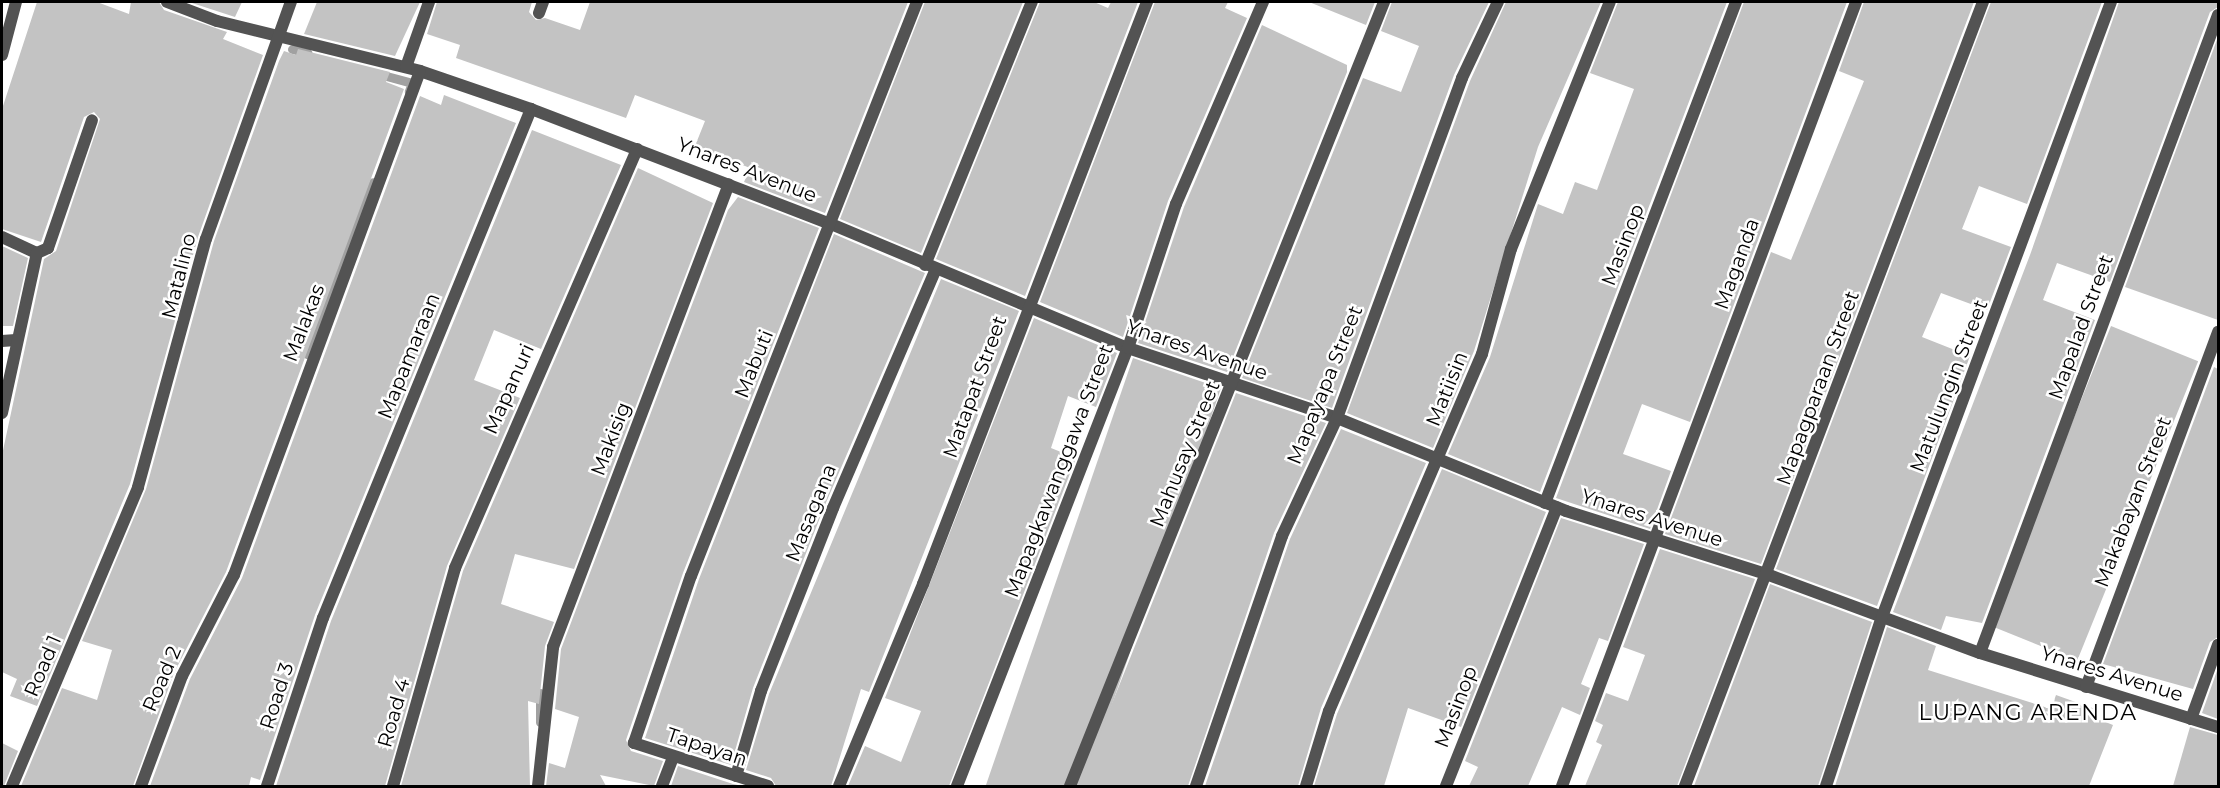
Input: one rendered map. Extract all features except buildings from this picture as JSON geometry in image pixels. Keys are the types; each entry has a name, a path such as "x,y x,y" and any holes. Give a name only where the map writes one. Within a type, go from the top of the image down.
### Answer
{"street":[{"path":"2,55 16,2"},
{"name":"Ynares Avenue","path":"168,2 217,21 420,70 531,109 831,224 1128,348 1337,418 1441,457 1551,505 1769,575 1980,653 2218,727"},
{"name":"Matalino","path":"109,561 162,413 206,239 291,2"},
{"path":"406,67 429,2"},
{"name":"Mabuti","path":"634,743 691,576 917,2"},
{"name":"Masagana","path":"736,776 761,691 930,267 1032,2"},
{"name":"Matapat Street","path":"839,786 923,584 1026,307 1147,2"},
{"name":"Mapagkawanggawa Street","path":"957,786 1128,348 1176,204 1263,2"},
{"name":"Mahusay Street","path":"1071,786 1235,385 1254,316 1384,2"},
{"name":"Mapayapa Street","path":"1196,786 1282,536 1337,418 1462,78 1498,2"},
{"name":"Matiisin","path":"1306,786 1329,711 1441,457 1482,354 1511,249 1610,2"},
{"name":"Masinop","path":"1446,786 1736,2"},
{"name":"Maganda","path":"1655,540 1856,2"},
{"name":"Mapagparaan Street","path":"1685,786 1769,575 1983,2"},
{"name":"Matulungin Street","path":"1827,786 1882,616 2111,2"},
{"name":"Mapalad Street","path":"1980,653 2218,15"},
{"name":"Malakas","path":"226,589 420,70"},
{"name":"Mapamaraan","path":"323,618 531,109"},
{"path":"2,237 37,253 48,248 92,120"},
{"name":"Mapanuri","path":"433,650 455,568 489,483 638,149"},
{"name":"Makisig","path":"538,786 544,710 553,647 729,184"},
{"path":"2,413 16,340 37,253"},
{"name":"Makabayan Street","path":"2086,687 2218,332"},
{"path":"2,341 16,340"},
{"path":"1562,786 1655,540"},
{"name":"Road 1","path":"12,786 109,561"},
{"name":"Road 2","path":"141,786 182,676 226,589"},
{"name":"Road 3","path":"267,786 323,618"},
{"path":"2191,718 2218,645"},
{"name":"Road 4","path":"393,786 433,650"},
{"name":"Tapayan","path":"634,743 768,786"},
{"path":"662,786 672,757"}],"waterway":[{"path":"292,49 308,53"},
{"path":"379,74 412,83 409,91"},
{"path":"307,354 373,182"},
{"path":"540,693 540,722"}],"district":[{"name":"LUPANG ARENDA","path":"2028,713"}]}
